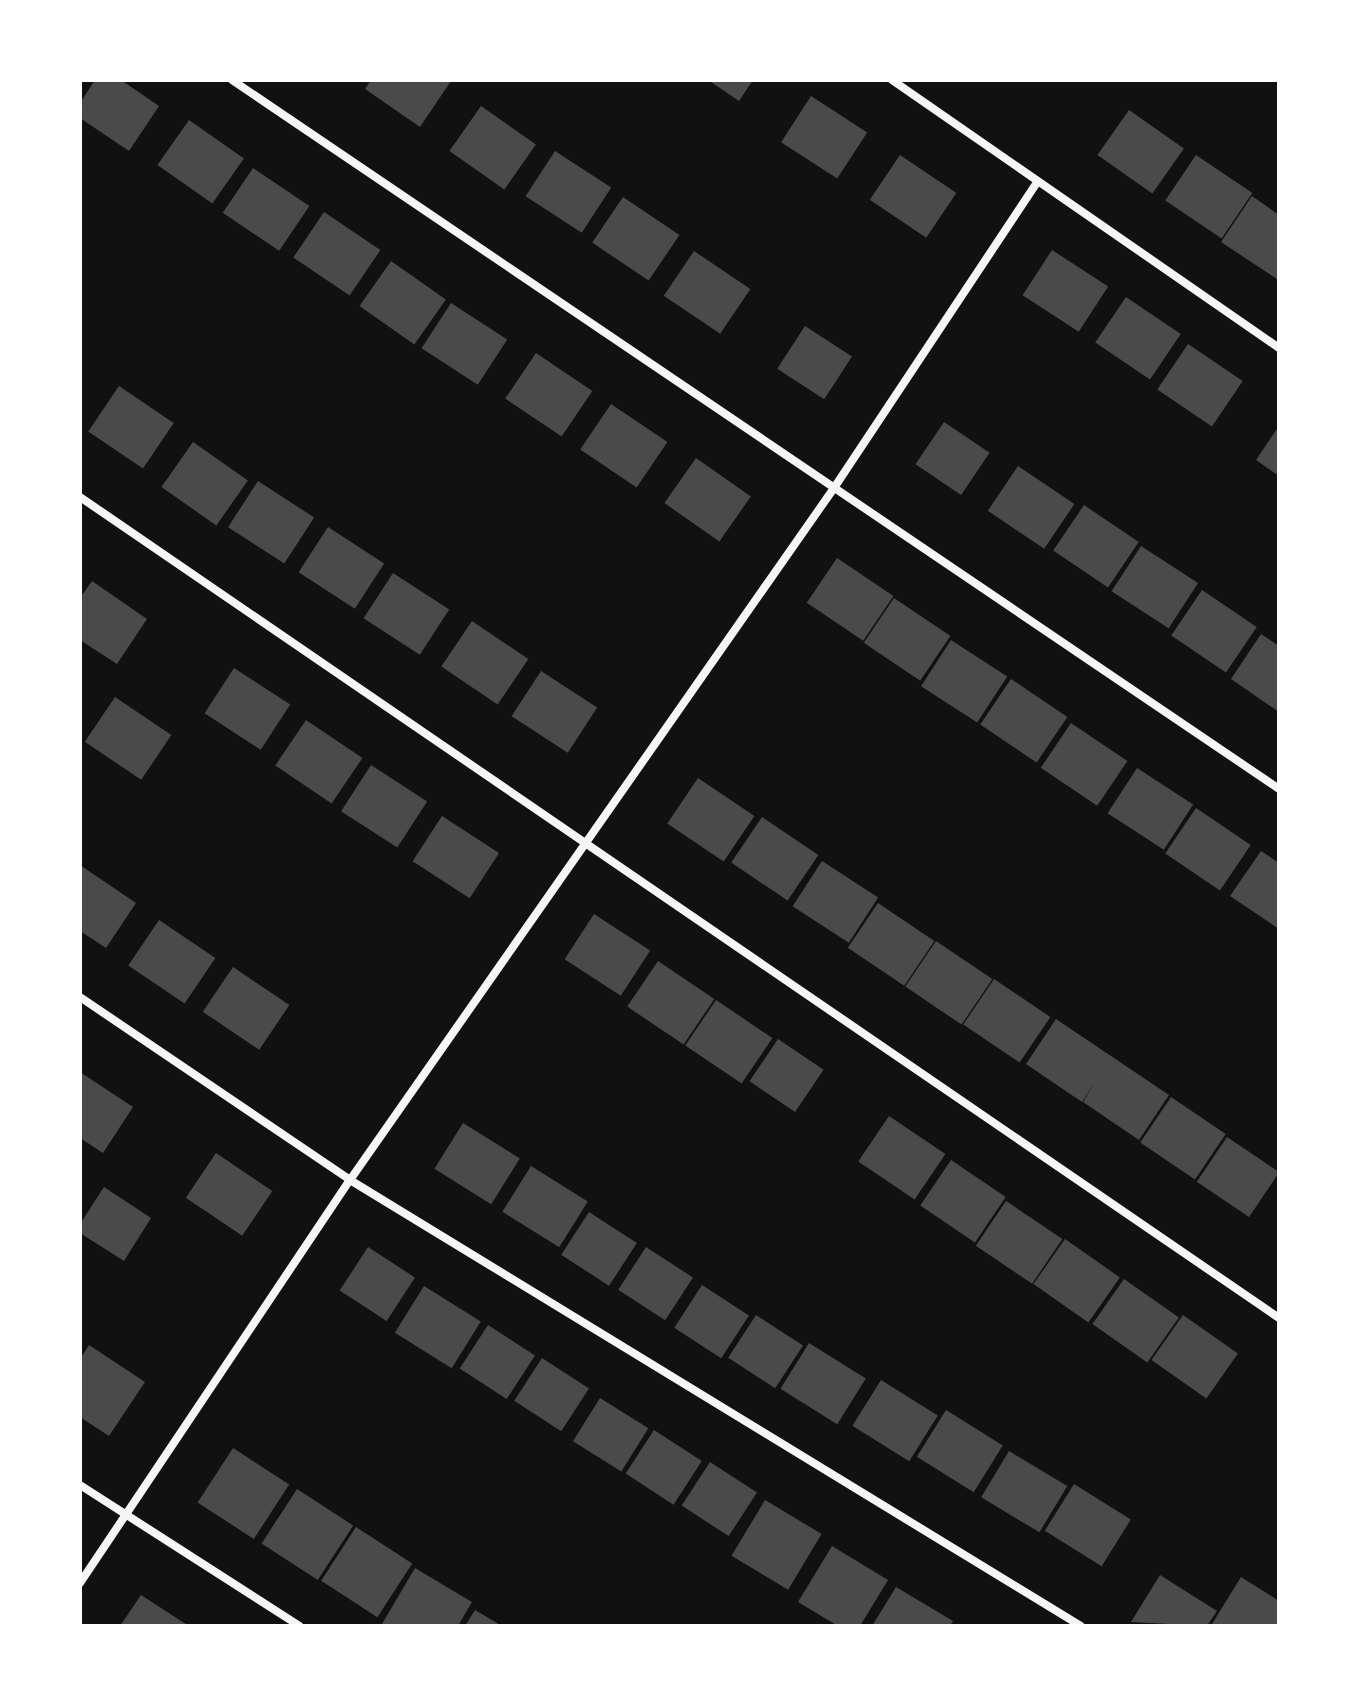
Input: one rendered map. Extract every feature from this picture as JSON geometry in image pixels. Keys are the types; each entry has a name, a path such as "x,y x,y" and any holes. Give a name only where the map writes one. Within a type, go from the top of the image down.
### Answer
{"street":[{"path":"232,80 1279,789"},
{"path":"892,80 1279,348"},
{"path":"80,1583 350,1180 584,841 834,488 1037,182"},
{"path":"80,497 1279,1318"},
{"path":"80,997 350,1180 1081,1626"},
{"path":"80,1485 300,1626"}],"building":[{"path":"95,80 121,80 159,106 129,151 80,118 80,103"},
{"path":"371,80 451,81 420,127 365,89"},
{"path":"708,80 753,80 739,101"},
{"path":"811,96 867,132 837,179 781,142"},
{"path":"481,106 536,144 504,189 449,151"},
{"path":"1129,110 1184,148 1152,193 1097,155"},
{"path":"189,120 244,158 212,203 157,165"},
{"path":"555,151 611,187 582,233 526,196"},
{"path":"900,155 956,193 926,238 870,200"},
{"path":"1196,155 1252,193 1222,239 1165,201"},
{"path":"253,168 309,206 279,251 223,213"},
{"path":"1252,196 1279,215 1277,279 1221,242"},
{"path":"623,197 679,235 649,281 592,243"},
{"path":"324,212 380,250 350,296 293,258"},
{"path":"1052,250 1108,286 1079,332 1023,295"},
{"path":"694,251 750,289 720,334 664,296"},
{"path":"391,261 446,299 414,344 359,306"},
{"path":"1126,297 1181,334 1150,380 1095,343"},
{"path":"451,303 507,339 478,385 422,348"},
{"path":"805,326 852,356 824,399 777,369"},
{"path":"1188,344 1243,381 1212,427 1157,390"},
{"path":"536,353 592,391 562,437 505,399"},
{"path":"119,386 174,423 143,469 88,432"},
{"path":"611,404 667,442 637,488 580,450"},
{"path":"944,422 990,453 961,495 915,464"},
{"path":"1279,426 1279,476 1256,460"},
{"path":"193,442 248,480 216,525 161,487"},
{"path":"696,458 751,496 719,541 664,503"},
{"path":"1018,466 1074,504 1044,549 988,511"},
{"path":"258,481 314,517 284,564 228,527"},
{"path":"1084,505 1139,542 1108,588 1053,551"},
{"path":"328,527 384,563 355,609 299,572"},
{"path":"1141,546 1198,583 1169,628 1112,591"},
{"path":"837,558 893,596 863,641 807,603"},
{"path":"393,573 449,609 420,655 364,618"},
{"path":"92,581 147,619 117,664 80,640 80,598"},
{"path":"1202,590 1257,627 1226,673 1171,636"},
{"path":"894,598 950,636 920,681 864,643"},
{"path":"472,621 528,659 498,705 441,667"},
{"path":"1261,634 1279,646 1279,712 1231,679"},
{"path":"951,640 1007,676 977,723 921,686"},
{"path":"234,668 290,704 261,750 205,713"},
{"path":"541,671 597,707 568,753 512,716"},
{"path":"1011,679 1067,717 1037,763 980,725"},
{"path":"115,697 171,735 141,780 85,742"},
{"path":"306,720 362,758 332,804 275,766"},
{"path":"1071,723 1127,761 1097,806 1041,768"},
{"path":"371,765 427,801 397,848 341,811"},
{"path":"1137,768 1193,804 1164,850 1108,813"},
{"path":"698,778 754,816 724,862 667,824"},
{"path":"1196,808 1251,845 1220,891 1165,854"},
{"path":"442,816 499,853 470,898 413,861"},
{"path":"762,817 818,855 788,901 731,863"},
{"path":"1261,851 1279,863 1279,929 1230,896"},
{"path":"822,861 878,897 849,943 793,906"},
{"path":"80,865 136,903 106,948 80,931"},
{"path":"878,903 934,941 904,986 848,948"},
{"path":"594,914 650,950 621,996 565,959"},
{"path":"159,920 215,958 185,1004 128,966"},
{"path":"936,941 992,979 962,1025 905,987"},
{"path":"658,961 714,999 684,1045 627,1007"},
{"path":"233,967 289,1005 259,1050 203,1012"},
{"path":"994,979 1050,1017 1020,1063 963,1025"},
{"path":"716,1000 772,1038 742,1084 685,1046"},
{"path":"1056,1019 1169,1095 1139,1140 1083,1102 1095,1082 1082,1102 1026,1064"},
{"path":"778,1039 824,1070 795,1112 749,1081"},
{"path":"80,1072 133,1107 103,1153 80,1138"},
{"path":"1171,1097 1226,1134 1195,1180 1140,1143"},
{"path":"889,1116 945,1154 915,1200 858,1162"},
{"path":"463,1123 520,1159 491,1204 434,1169"},
{"path":"1227,1137 1279,1172 1249,1217 1197,1182"},
{"path":"216,1153 272,1191 242,1236 186,1198"},
{"path":"951,1160 1006,1197 975,1243 920,1206"},
{"path":"531,1166 588,1202 559,1247 502,1212"},
{"path":"104,1187 151,1218 124,1261 80,1233 80,1224"},
{"path":"1006,1201 1062,1239 1032,1284 976,1246"},
{"path":"589,1212 637,1243 609,1286 561,1255"},
{"path":"1065,1239 1120,1277 1088,1322 1033,1284"},
{"path":"368,1247 415,1277 387,1321 340,1291"},
{"path":"646,1247 693,1277 665,1320 618,1290"},
{"path":"1124,1279 1179,1317 1147,1362 1092,1324"},
{"path":"702,1285 749,1315 721,1358 674,1328"},
{"path":"424,1286 481,1322 452,1368 395,1333"},
{"path":"756,1315 803,1345 775,1388 728,1358"},
{"path":"1183,1315 1238,1353 1206,1398 1151,1360"},
{"path":"488,1325 535,1355 507,1399 460,1369"},
{"path":"809,1343 866,1379 837,1424 780,1389"},
{"path":"89,1345 145,1382 109,1436 80,1417 80,1359"},
{"path":"542,1358 589,1388 561,1431 514,1401"},
{"path":"881,1380 938,1416 909,1461 852,1426"},
{"path":"600,1398 648,1428 621,1471 573,1441"},
{"path":"946,1410 1003,1446 974,1492 917,1457"},
{"path":"654,1430 702,1461 673,1505 626,1474"},
{"path":"233,1448 289,1484 254,1539 198,1503"},
{"path":"1009,1451 1067,1486 1039,1532 981,1497"},
{"path":"710,1462 757,1492 729,1536 682,1506"},
{"path":"1074,1484 1131,1520 1102,1566 1045,1531"},
{"path":"297,1489 353,1525 318,1580 262,1544"},
{"path":"765,1500 822,1534 788,1590 732,1556"},
{"path":"356,1527 412,1563 377,1617 321,1581"},
{"path":"832,1546 888,1580 860,1626 838,1626 798,1602"},
{"path":"415,1568 472,1602 458,1626 382,1624"},
{"path":"1160,1575 1217,1611 1207,1626 1131,1622"},
{"path":"1241,1577 1279,1601 1279,1626 1212,1624"},
{"path":"896,1587 953,1621 950,1626 872,1626"},
{"path":"141,1595 189,1626 120,1626"},
{"path":"475,1610 502,1626 465,1626"}]}
